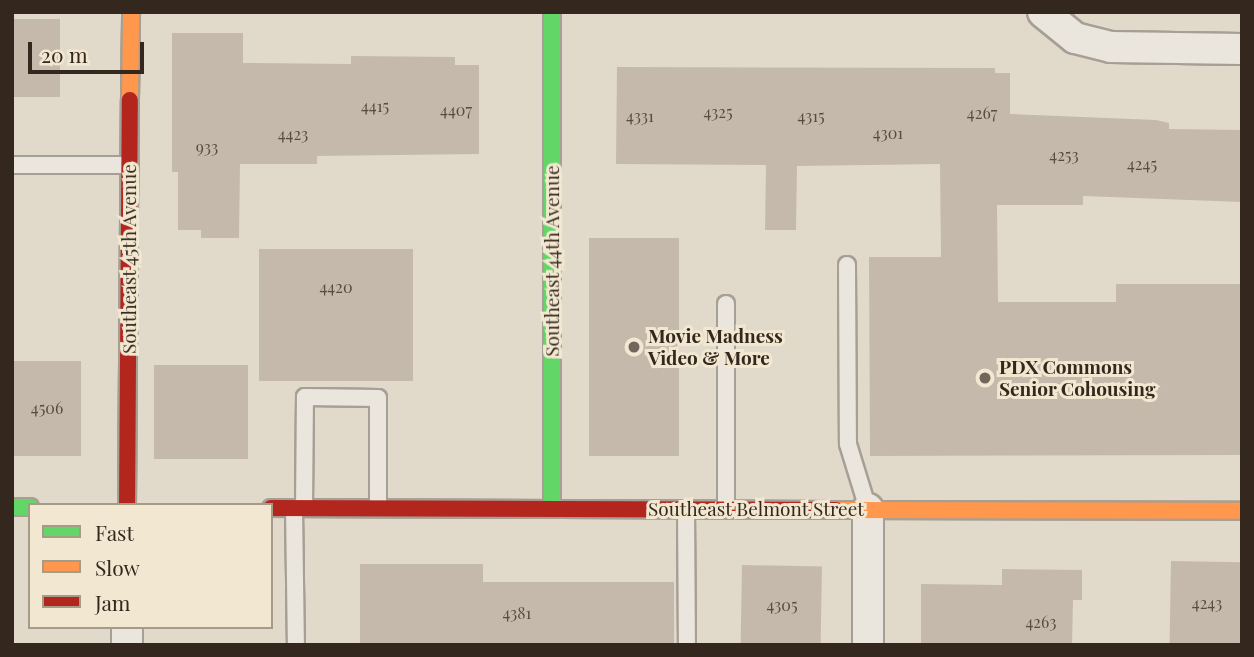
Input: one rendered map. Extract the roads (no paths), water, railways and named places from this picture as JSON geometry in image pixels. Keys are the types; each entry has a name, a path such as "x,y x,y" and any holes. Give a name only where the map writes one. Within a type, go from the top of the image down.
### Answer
{"street":[{"name":"Southeast 45th Avenue","path":"127,503 131,12"},
{"name":"Southeast 44th Avenue","path":"552,12 552,509"},
{"path":"1043,12 1074,38 1111,47 1242,49"},
{"name":"Southeast Belmont Street","path":"273,508 1242,511"},
{"path":"868,509 868,645"}],"lane":[{"path":"12,165 130,165"},
{"path":"848,265 848,444 868,509"},
{"path":"726,304 726,509"},
{"path":"296,645 305,397 378,398 378,508"},
{"path":"686,509 687,645"}],"place":[{"name":"Movie Madness Video & More","path":"634,347"},
{"name":"PDX Commons Senior Cohousing","path":"985,378"}]}
